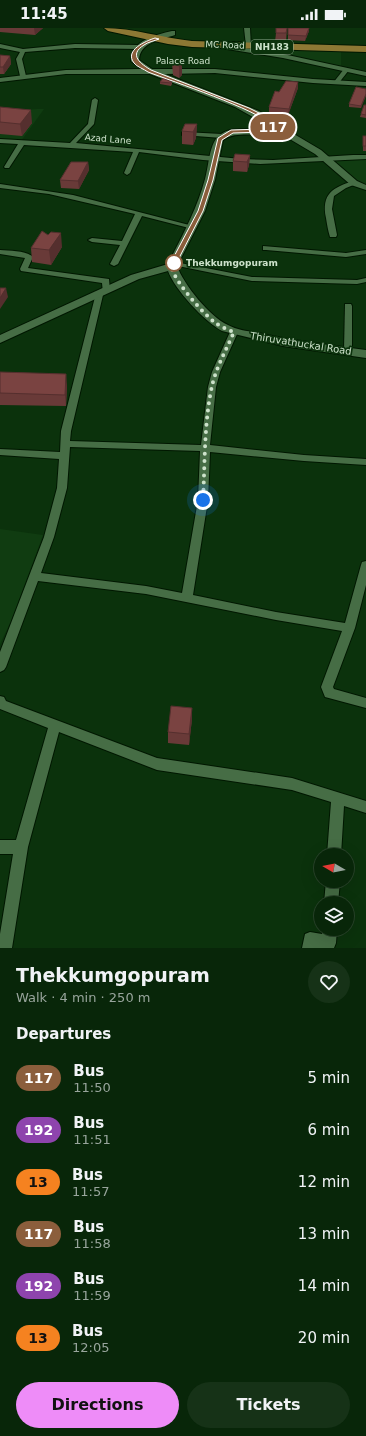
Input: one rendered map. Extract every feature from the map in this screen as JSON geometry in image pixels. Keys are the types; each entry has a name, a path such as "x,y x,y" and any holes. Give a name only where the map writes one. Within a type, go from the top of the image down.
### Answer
{"highway":[{"name":"NH183","path":"108,28 141,42 157,39"},
{"name":"MC Road","path":"157,39 178,43 221,46 366,49"}],"main road":[{"path":"157,39 172,30 178,43"},
{"path":"1,338 135,277 173,264 193,227 207,192 219,141 222,136 231,132 264,130 274,126 269,120 248,109 150,71 135,62 136,50 141,42"},
{"path":"221,46 283,56 366,74"},
{"name":"Palace Road","path":"0,80 23,76 66,72 215,70 336,83 366,84"},
{"name":"Thiruvathuckal Road","path":"173,264 176,277 201,308 217,324 234,332 283,342 348,350 366,354"}],"street":[{"path":"248,28 249,46"},
{"path":"0,46 23,51 141,42"},
{"path":"23,51 19,59 23,76"},
{"path":"336,83 346,70"},
{"path":"71,145 91,124 95,100"},
{"path":"274,126 318,152 354,183 366,188"},
{"path":"184,134 222,136"},
{"name":"Azad Lane","path":"0,141 71,145 214,160 261,162 343,156 366,157"},
{"path":"7,166 22,143"},
{"path":"127,172 136,151"},
{"path":"333,235 326,205 328,198 342,186 354,183"},
{"path":"0,186 65,194 193,227"},
{"path":"114,264 123,243 139,214"},
{"path":"92,240 123,243"},
{"path":"266,248 346,255 366,252"},
{"path":"0,252 25,254 29,257 24,269 106,281 77,383 66,431 62,488 49,537 0,667"},
{"path":"173,264 252,279 352,282 366,280"},
{"path":"348,306 348,350"},
{"path":"187,598 203,500 205,448 212,387 216,372 234,332"},
{"path":"66,444 205,448 366,462"},
{"path":"0,452 64,456"},
{"path":"366,565 349,628 327,687 329,693 366,703"},
{"path":"35,576 146,590 349,628"},
{"path":"0,701 1,704 55,726 157,764 292,784 338,797 366,807"},
{"path":"5,948 21,848 55,726"},
{"path":"334,848 338,797"},
{"path":"0,846 21,848"},
{"path":"309,948 310,939 328,943 329,936"}],"shaded area":[{"path":"272,49 341,52 341,68 272,53"},
{"path":"44,109 21,141 0,140 0,112"},
{"path":"366,158 366,186 360,184 331,159"},
{"path":"0,529 43,535 12,619 0,644"}],"building":[{"path":"276,28 287,28 286,33 276,33"},
{"path":"288,28 309,28 306,36 288,35"},
{"path":"0,55 10,56 3,67 0,67"},
{"path":"172,63 182,63 179,66"},
{"path":"163,78 172,82 160,82"},
{"path":"286,81 298,82 289,109 269,107 275,91 279,92"},
{"path":"356,87 366,89 366,94 361,106 349,104"},
{"path":"364,105 366,105 366,115 361,114"},
{"path":"0,107 31,110 20,124 0,122"},
{"path":"185,124 197,124 193,132 182,131"},
{"path":"363,136 366,136 366,146 363,146"},
{"path":"235,154 250,155 247,162 233,161"},
{"path":"71,162 88,162 78,181 60,180"},
{"path":"42,231 48,235 51,232 61,233 49,250 31,248"},
{"path":"0,288 6,288 0,298"},
{"path":"0,372 66,374 65,395 0,393"},
{"path":"171,706 192,708 189,734 168,732"}],"bus line":[{"name":"117","path":"157,39 143,43 136,50 134,59 136,64 177,82 248,109 269,120 274,126 264,130 231,132 225,134 219,139 214,166 200,211 172,266"}],"place":[{"name":"Thekkumgopuram","path":"174,263"}],"route":[{"path":"174,263 172,269 176,277 194,300 217,324 234,332 216,372 212,387 205,448 203,500"}]}
